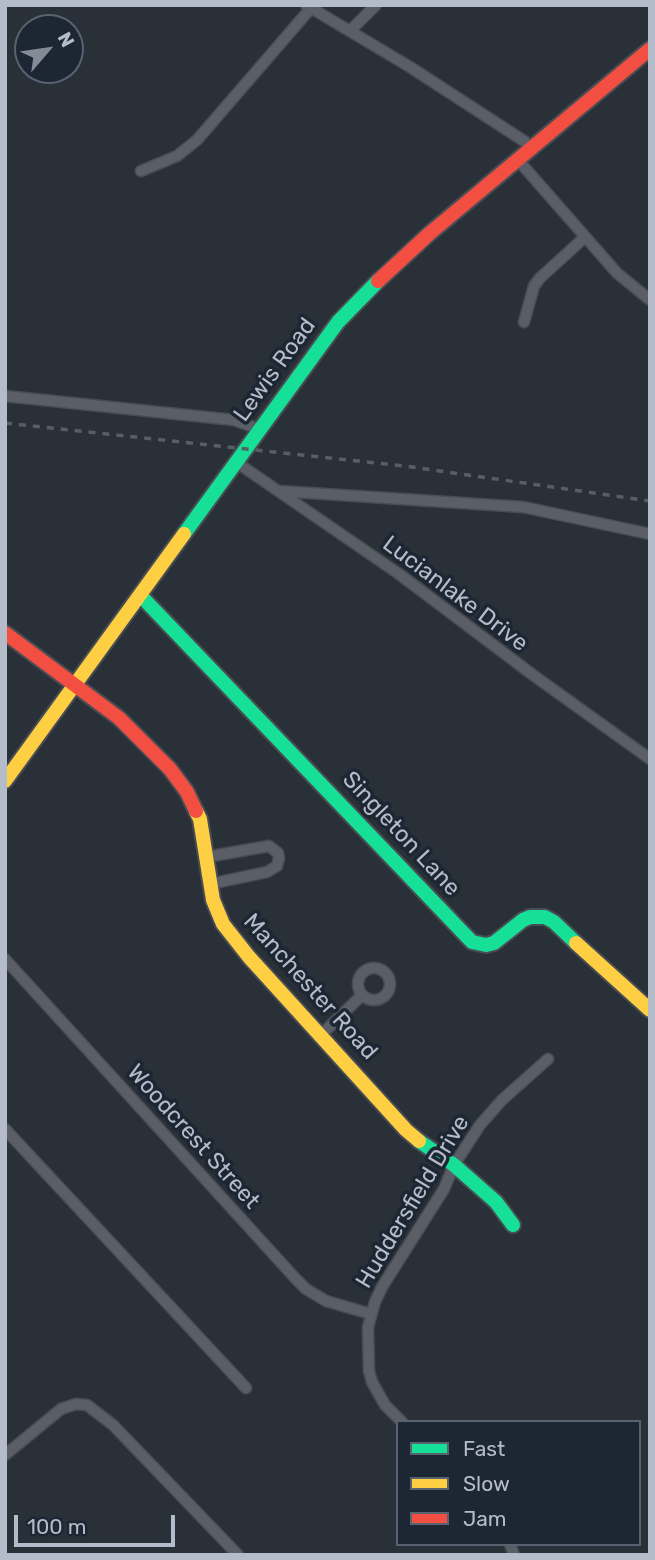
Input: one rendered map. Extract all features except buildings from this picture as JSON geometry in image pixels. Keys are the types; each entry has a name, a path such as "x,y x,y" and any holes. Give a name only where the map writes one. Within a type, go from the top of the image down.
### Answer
{"street":[{"path":"350,31 376,5"},
{"path":"141,171 177,156 197,140 308,7 532,148"},
{"name":"Lewis Road","path":"5,781 338,322 368,290 430,233 650,48"},
{"path":"518,160 617,273 650,300"},
{"path":"524,322 534,286 585,237"},
{"path":"5,396 234,420 259,429"},
{"name":"Lucianlake Drive","path":"236,462 399,574 650,759"},
{"path":"279,491 523,507 650,534"},
{"name":"Singleton Lane","path":"141,596 472,942 486,945 494,943 530,916 545,917 554,922 650,1010"},
{"name":"Manchester Road","path":"5,633 119,718 179,781 200,819 213,900 223,924 249,957 407,1130 454,1165 496,1202 513,1225"},
{"path":"206,857 269,846 278,853 279,858 273,869 210,884"},
{"name":"Woodcrest Street","path":"5,959 306,1289 326,1301 371,1314"},
{"path":"321,1035 362,995"},
{"name":"Huddersfield Drive","path":"400,1420 386,1405 372,1382 369,1371 368,1326 382,1287 432,1210 454,1165 488,1116 548,1059"},
{"path":"5,1129 246,1388"},
{"path":"5,1455 61,1409 76,1404 87,1405 113,1425 238,1555"}],"railway":[{"path":"5,423 405,466 650,501"}],"traffic: fast":[{"path":"184,534 338,322 378,281"},
{"path":"141,596 472,942 486,945 494,943 523,920 545,917 576,943"},
{"path":"419,1141 454,1165 496,1202 513,1225"}],"traffic: slow":[{"path":"5,781 184,534"},
{"path":"196,811 200,819 213,900 223,924 249,957 419,1141"},
{"path":"576,943 650,1010"}],"traffic: jam":[{"path":"378,281 430,233 650,49"},
{"path":"5,633 119,718 170,769 187,792 196,811"}]}
